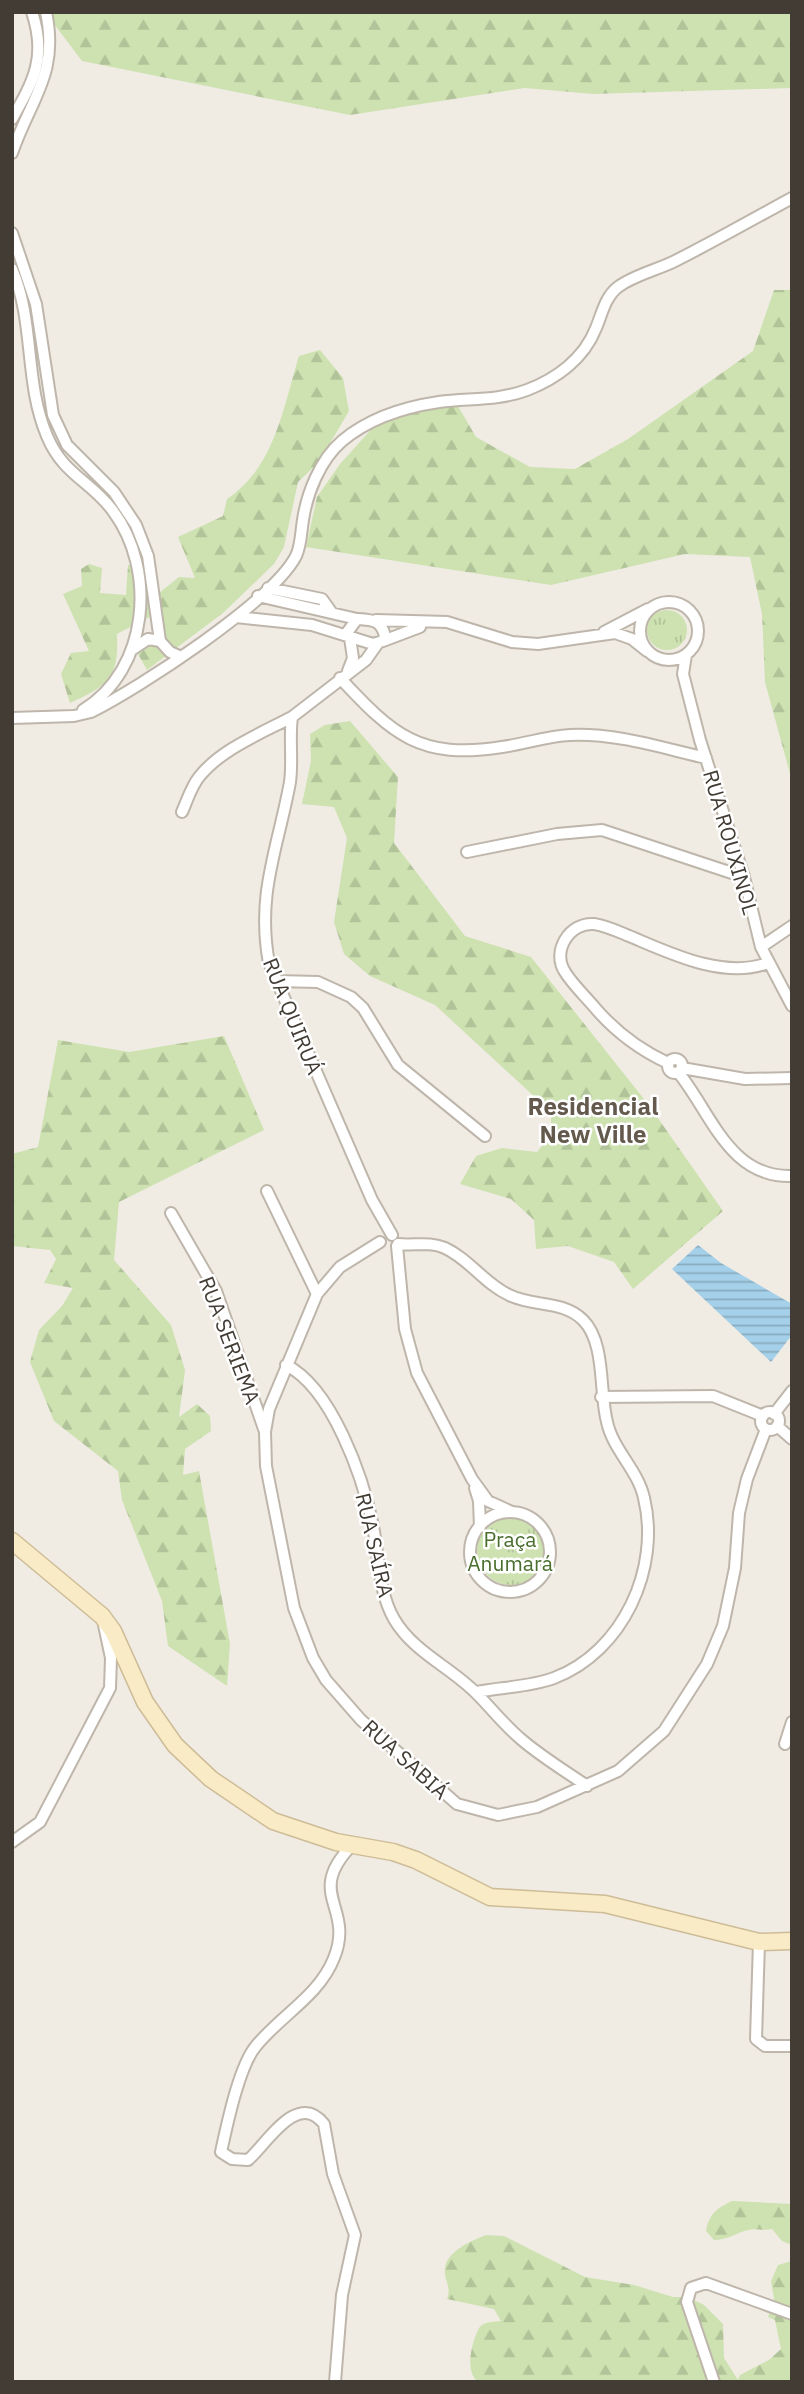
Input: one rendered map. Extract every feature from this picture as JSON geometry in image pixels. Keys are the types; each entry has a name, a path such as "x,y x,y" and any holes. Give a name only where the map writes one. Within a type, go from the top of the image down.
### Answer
{"main road":[{"path":"12,1541 102,1616 113,1631 136,1684 158,1724 211,1779 273,1821 352,1845 416,1860 490,1897 605,1904 759,1942 792,1941"}],"street":[{"path":"12,119 32,82 39,55 40,43 32,12"},
{"path":"12,153 49,64 51,36 46,12"},
{"path":"12,718 74,716 100,707 236,617 264,595 280,579 298,553 309,494 322,465 340,442 372,422 412,408 440,402 482,401 524,391 542,383 573,362 595,332 609,296 619,286 682,257 792,198"},
{"path":"12,233 36,304 53,415 67,446 123,502 136,525 148,556 164,645 174,659"},
{"path":"12,269 27,320 36,397 47,436 69,471 111,508 127,534 141,603 133,649 126,666 98,699 74,716"},
{"path":"264,595 323,600 332,612 357,619 464,625 491,636 522,643 559,643 597,636 623,635 661,659 672,660 686,655 692,648 698,631 692,614 677,604 668,602 597,636"},
{"path":"260,617 264,595"},
{"path":"647,651 639,633 640,624 651,608"},
{"path":"328,629 332,612"},
{"path":"236,617 260,617 328,629 380,642 432,622"},
{"path":"344,675 354,658 348,636 357,619"},
{"path":"182,812 195,783 209,767 249,739 292,717 366,660 380,642 383,629 376,620"},
{"path":"133,649 148,639 164,645"},
{"name":"RUA ROUXINOL","path":"686,655 683,674 700,740 744,877 761,947 792,1006"},
{"name":"RUA ROUXINOL","path":"672,660 683,674"},
{"path":"126,666 128,678 137,684"},
{"path":"344,675 393,731 439,748 481,749 570,735 617,737 706,758"},
{"name":"RUA QUIRUÁ","path":"292,717 292,770 264,901 265,942 276,981 400,1268 405,1329 417,1373 472,1479"},
{"path":"677,751 700,740"},
{"path":"467,852 557,834 602,830 624,835 695,863 717,867 744,877"},
{"path":"717,867 737,855"},
{"path":"768,964 754,969 724,968 679,956 593,924 576,928 564,940 561,961 566,974 617,1031 642,1048 676,1064 704,1070 757,1080 792,1078"},
{"path":"761,947 792,926"},
{"path":"276,981 318,982 351,997 363,1008 398,1065 485,1136"},
{"path":"676,1064 717,1131 746,1163 767,1175 792,1175"},
{"path":"267,1191 317,1294"},
{"name":"RUA SERIEMA","path":"171,1213 216,1291 265,1432"},
{"name":"RUA SABIÁ","path":"476,1692 540,1682 577,1667 619,1627 636,1597 644,1561 646,1508 638,1481 610,1433 601,1397 594,1339 581,1318 566,1309 508,1295 445,1248 390,1243 363,1250 326,1281 317,1294 286,1365 269,1409 265,1432 268,1483 300,1631 319,1668 341,1698 398,1755 463,1807 488,1814 506,1815 537,1807 587,1786 618,1770 648,1747 679,1712 707,1664 729,1604 739,1513 747,1479 772,1427"},
{"path":"307,1271 326,1281"},
{"name":"RUA SAÍRA","path":"286,1365 303,1376 315,1392 349,1450 368,1505 382,1582 395,1620 426,1655 476,1692 523,1741 587,1786"},
{"path":"792,1391 762,1422 792,1439"},
{"path":"601,1397 713,1396 769,1415"},
{"path":"472,1479 488,1501 537,1523 550,1548 544,1574 522,1591 495,1590 474,1572 470,1545 480,1527 493,1516 512,1512"},
{"path":"472,1479 479,1500 480,1527"},
{"path":"12,1842 40,1822 110,1688 111,1658 102,1616"},
{"path":"785,1744 792,1722"},
{"path":"335,2382 342,2295 355,2235 333,2174 324,2124 312,2115 299,2114 282,2122 247,2160 232,2159 221,2152 252,2052 314,1991 335,1956 340,1921 331,1896 332,1871 352,1845"},
{"path":"759,1942 756,2039 765,2046 792,2046"},
{"path":"715,2382 687,2302 691,2288 706,2283 792,2314"}],"green space":[{"path":"45,12 792,12 792,88 593,94 525,88 350,115 82,61"},
{"path":"774,290 792,290 792,781 765,682 762,614 750,557 685,554 551,585 306,547 317,497 340,464 377,423 405,409 458,406 476,437 530,467 575,469 628,439 753,351"},
{"path":"320,350 343,378 349,411 319,462 298,482 284,547 274,564 223,613 147,670 138,654 164,629 155,614 117,634 116,661 109,678 94,691 70,703 61,674 71,653 89,651 63,594 82,586 81,569 89,564 102,568 100,593 126,595 128,565 138,565 154,597 179,577 195,578 178,537 223,516 227,499 243,486 267,453 282,416 299,356"},
{"path":"667,610 681,616 687,630 681,644 667,650 653,644 647,630 653,616"},
{"path":"350,721 398,777 394,843 465,936 531,957 648,1104 723,1211 633,1289 614,1262 568,1246 536,1249 534,1220 511,1199 460,1184 476,1156 502,1148 537,1152 551,1135 551,1112 435,1005 370,976 344,954 334,922 347,838 334,807 302,804 311,761 310,734 325,725"},
{"path":"224,1036 264,1130 119,1202 114,1260 171,1325 185,1370 179,1417 197,1404 210,1416 211,1431 185,1449 183,1475 199,1471 230,1644 227,1686 168,1646 162,1601 122,1500 118,1471 54,1421 30,1362 39,1330 62,1306 73,1288 44,1283 56,1259 50,1250 12,1246 12,1154 38,1147 58,1040 129,1052"},
{"name":"Praça Anumará","path":"504,1517 518,1517 530,1522 540,1532 545,1551 540,1570 530,1580 518,1585 504,1585 492,1580 482,1570 477,1558 477,1544 482,1532 492,1522"},
{"path":"732,2201 792,2204 792,2245 782,2241 772,2229 748,2230 714,2240 706,2231 709,2220 718,2209"},
{"path":"486,2235 504,2236 585,2277 634,2285 673,2297 688,2297 704,2305 723,2324 724,2358 738,2380 740,2375 769,2360 781,2349 775,2320 768,2317 774,2299 771,2281 778,2265 792,2261 792,2382 478,2382 470,2363 476,2334 484,2324 501,2321 494,2309 447,2299 449,2291 445,2269 455,2252"}],"water":[{"path":"698,1245 721,1263 792,1304 792,1335 771,1362 672,1269"}],"district":[{"name":"Residencial New Ville","path":"593,1120"}]}
